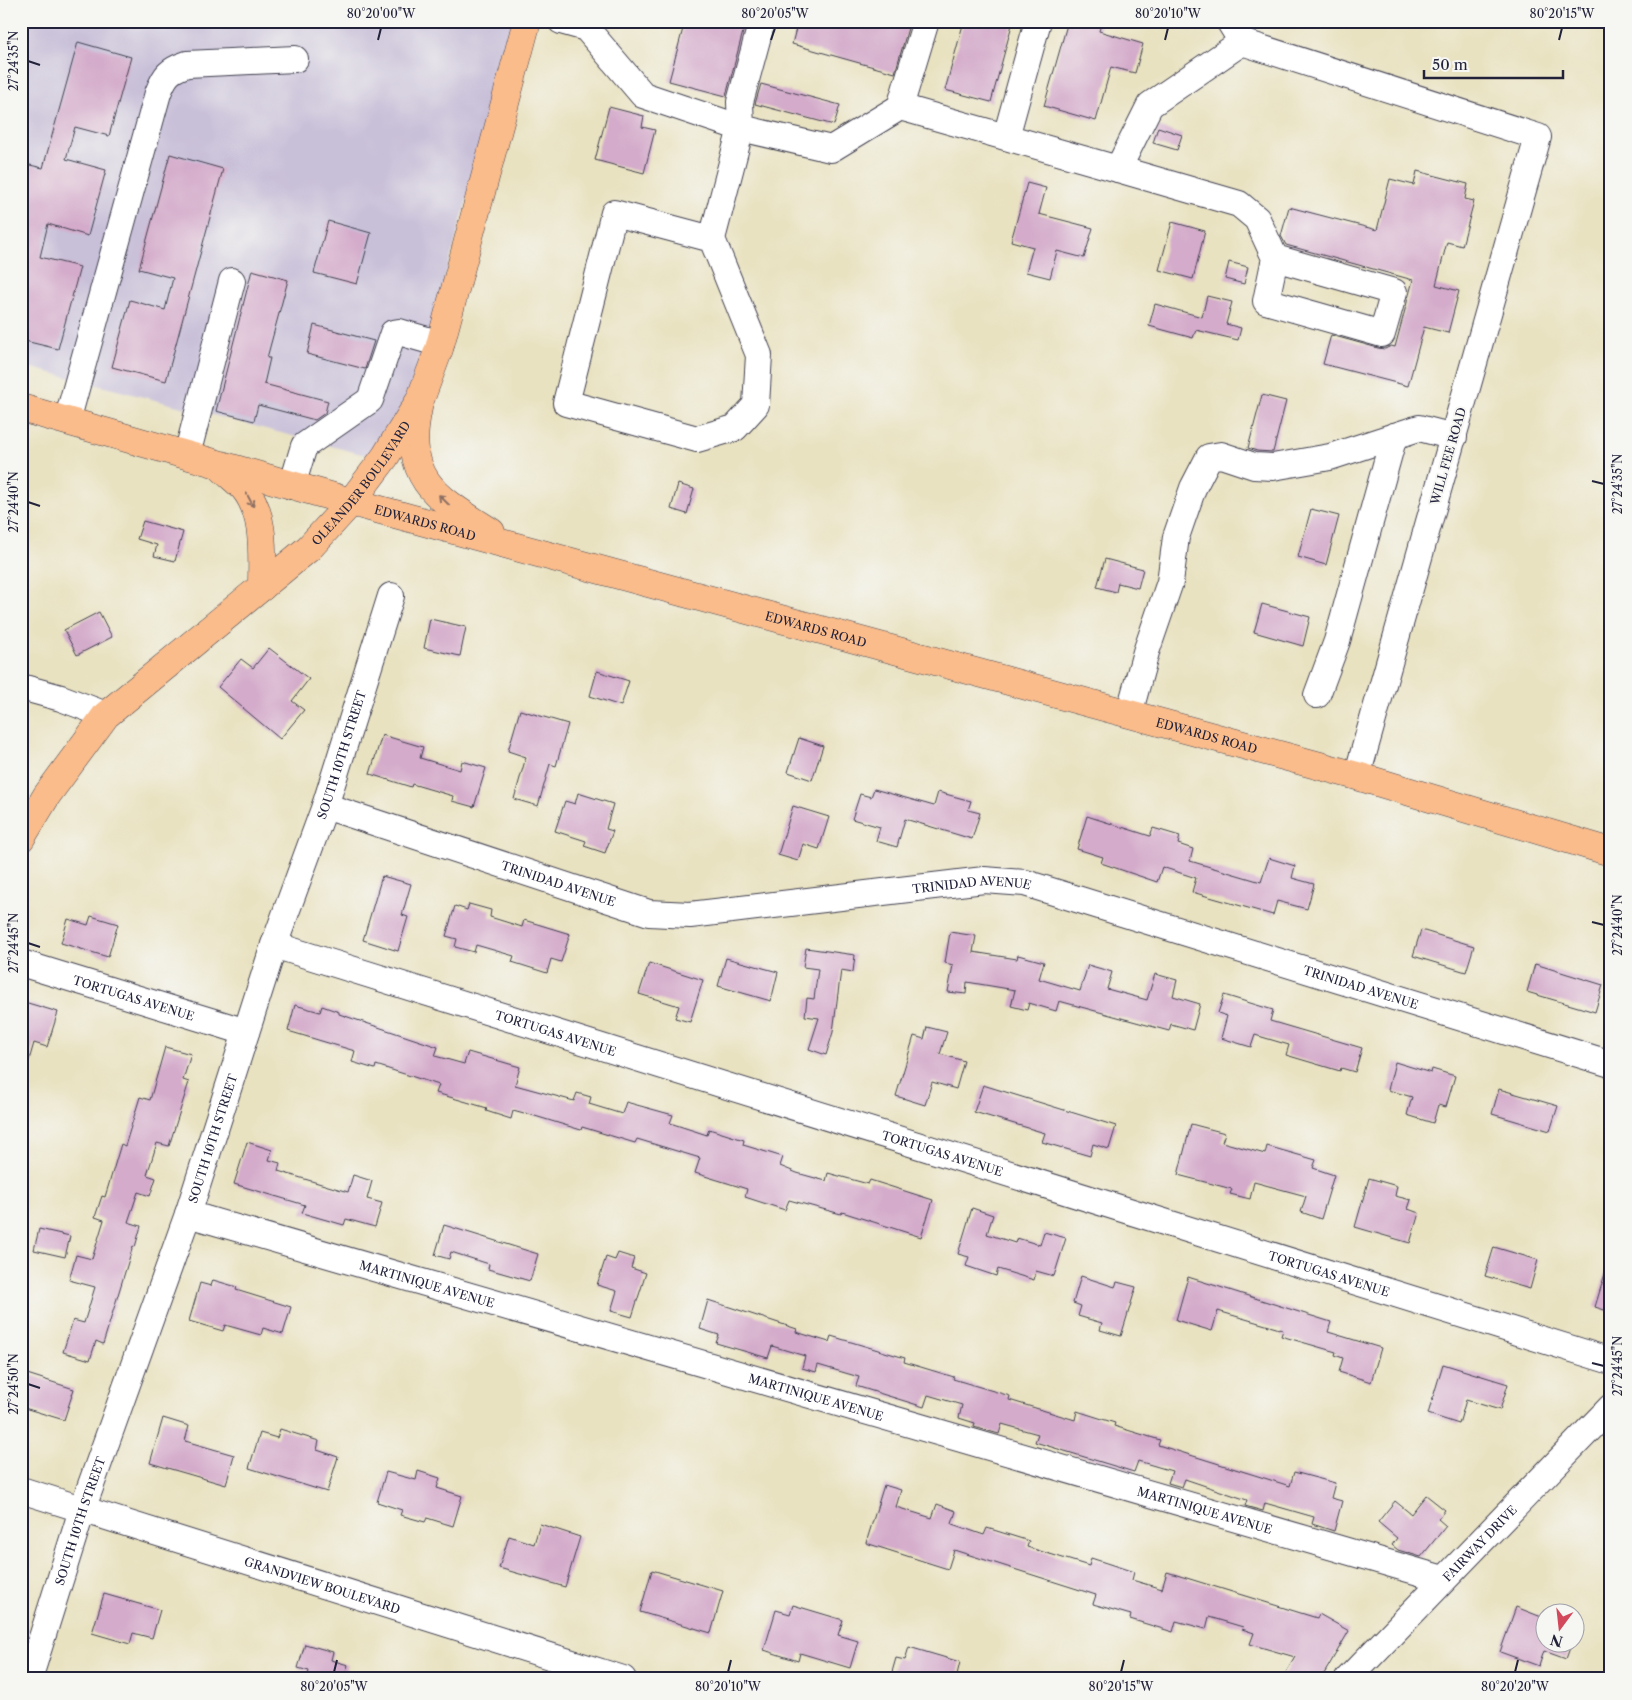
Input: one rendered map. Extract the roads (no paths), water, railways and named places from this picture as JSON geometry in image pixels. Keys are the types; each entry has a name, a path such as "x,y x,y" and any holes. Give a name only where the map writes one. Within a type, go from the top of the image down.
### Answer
{"main road":[{"name":"OLEANDER BOULEVARD","path":"21,838 47,795 106,714 309,548 351,502 385,456 420,400 441,344 527,21"},
{"path":"420,400 414,427 415,453 423,478 448,505 513,546"},
{"name":"EDWARDS ROAD","path":"21,408 292,486 1357,776 1611,852"},
{"path":"218,464 244,488 253,502 260,524 262,587"}],"street":[{"path":"561,21 592,24 643,95 742,128 831,150 900,107 926,21"},
{"path":"712,239 614,213 566,402 697,439 735,428 756,405 759,355 712,239 742,128 740,102 762,21"},
{"path":"1006,137 1038,21"},
{"path":"1118,169 1150,105 1235,32"},
{"name":"WILL FEE ROAD","path":"1235,32 1538,137 1357,776"},
{"path":"67,421 163,80 173,69 187,64 295,59"},
{"path":"900,107 1239,204 1257,219 1275,258 1266,301 1382,334 1394,292 1275,258"},
{"path":"187,455 232,281"},
{"path":"292,486 304,446 370,400 393,334 399,332 441,344"},
{"path":"1129,714 1146,652 1170,582 1176,537 1192,488 1209,457 1221,455 1254,466 1273,467 1330,457 1419,428 1454,437"},
{"path":"1317,695 1338,641 1394,436"},
{"name":"SOUTH 10TH STREET","path":"28,1679 82,1510 188,1214 274,945 325,806 391,596"},
{"path":"21,687 61,698 106,714"},
{"name":"TRINIDAD AVENUE","path":"325,806 649,913 690,915 984,880 1025,883 1611,1064"},
{"name":"TORTUGAS AVENUE","path":"274,945 1611,1361"},
{"name":"TORTUGAS AVENUE","path":"21,963 246,1032"},
{"name":"MARTINIQUE AVENUE","path":"188,1214 1443,1579"},
{"name":"FAIRWAY DRIVE","path":"1348,1679 1611,1407"},
{"name":"GRANDVIEW BOULEVARD","path":"21,1490 623,1679"}]}
